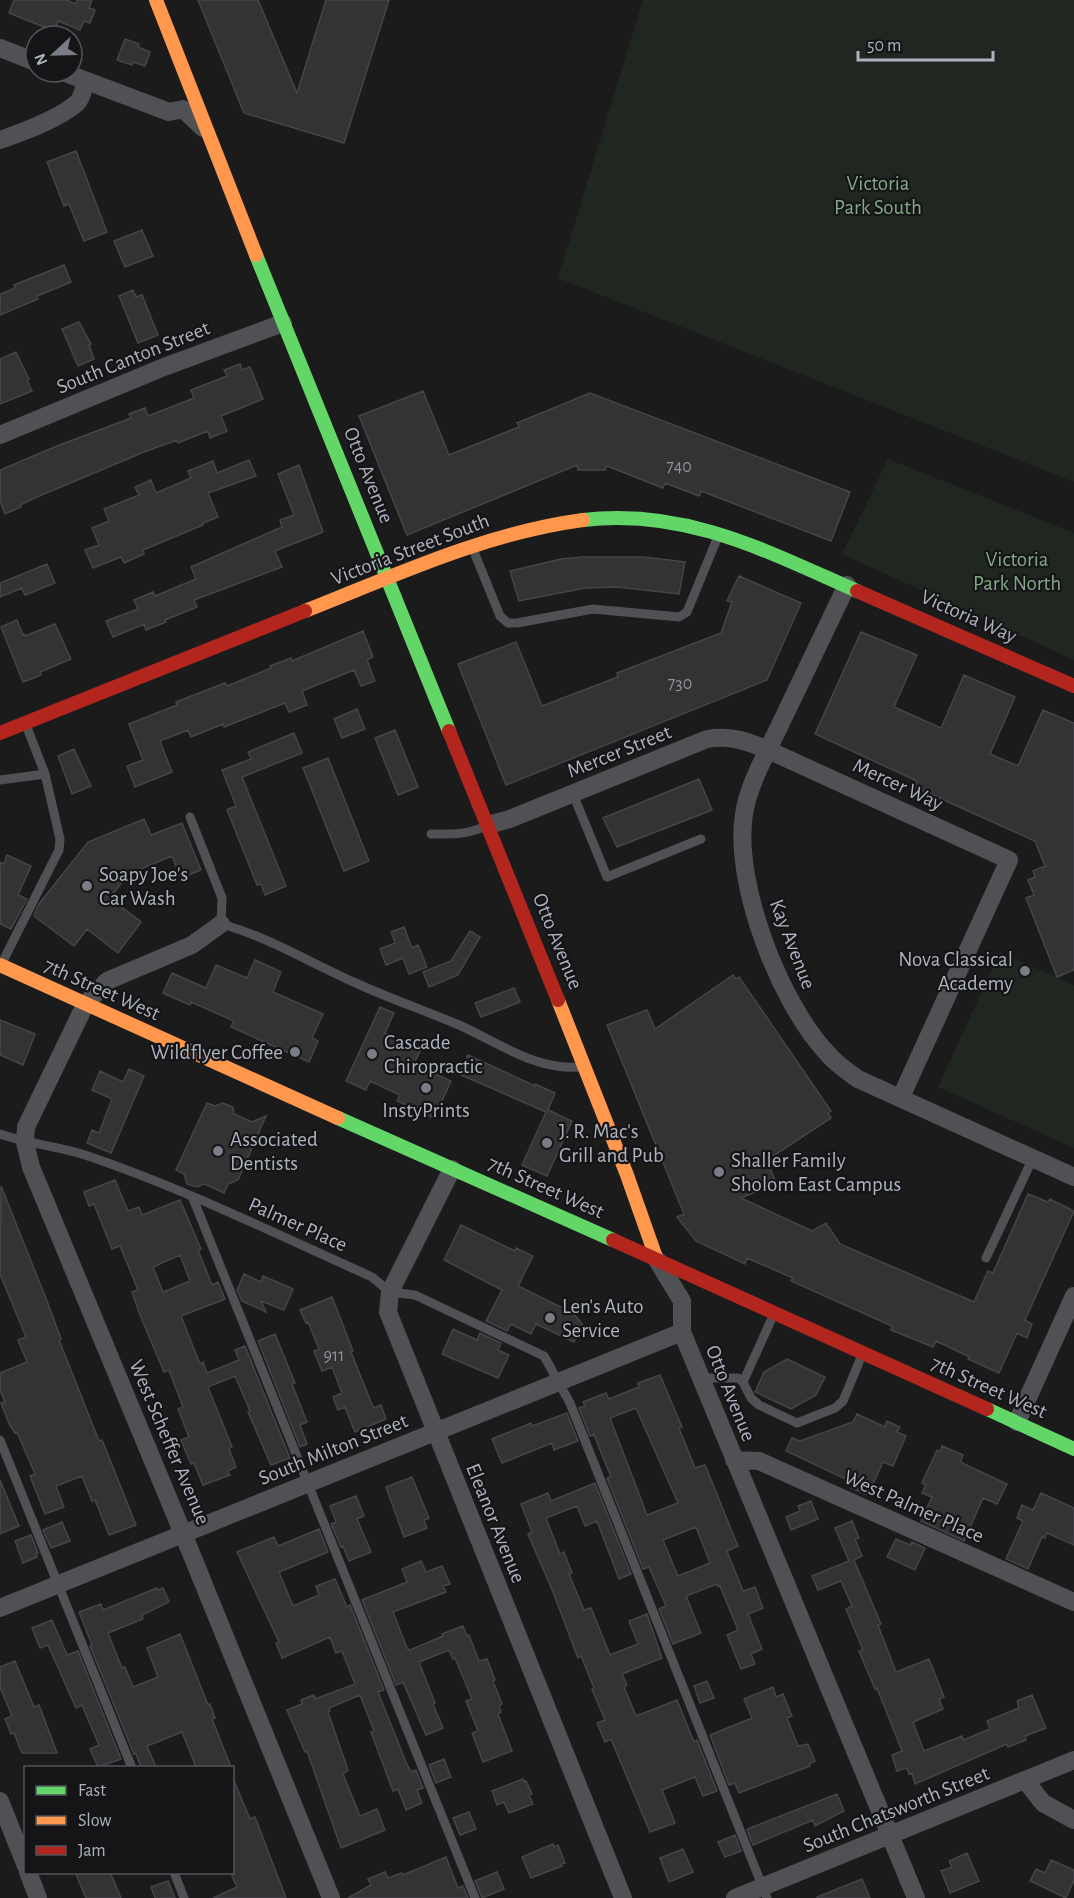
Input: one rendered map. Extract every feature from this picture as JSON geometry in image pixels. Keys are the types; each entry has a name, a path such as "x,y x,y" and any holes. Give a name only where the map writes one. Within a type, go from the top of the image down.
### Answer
{"street":[{"name":"Otto Avenue","path":"156,0 386,579 488,825 627,1175 657,1260 682,1301 682,1332 916,1898"},
{"path":"0,48 24,57"},
{"path":"0,140 29,129 79,101 86,81 169,112 183,109 207,131"},
{"name":"South Canton Street","path":"0,435 164,367 283,323"},
{"name":"Victoria Street South","path":"0,733 471,545 544,526 626,518 669,521 720,532 847,585"},
{"name":"Victoria Way","path":"847,585 1074,686"},
{"name":"Kay Avenue","path":"847,585 768,750 744,811 742,834 751,897 767,950 804,1023 826,1053 842,1068 858,1079 1074,1177"},
{"name":"Mercer Street","path":"488,825 510,819 707,739 722,736 737,738 768,750"},
{"name":"Mercer Way","path":"768,750 1009,860 901,1097"},
{"path":"85,1005 107,981 192,945 220,924"},
{"name":"7th Street West","path":"0,965 1074,1449"},
{"name":"West Scheffer Avenue","path":"85,1005 26,1127 26,1142 31,1167 331,1898"},
{"name":"Eleanor Avenue","path":"452,1168 390,1292 388,1312 623,1898"},
{"path":"1017,1422 1074,1296"},
{"name":"South Milton Street","path":"0,1608 682,1332"},
{"name":"West Palmer Place","path":"734,1460 759,1461 1074,1602"},
{"name":"South Chatsworth Street","path":"735,1898 765,1893 891,1836 1074,1760"},
{"path":"1025,1780 1043,1803 1074,1820"},
{"path":"0,1802 24,1861"},
{"path":"29,1874 38,1898"}],"lane":[{"path":"471,545 500,616 508,623 593,609 679,617 687,612 720,532"},
{"path":"0,965 58,850 60,839 45,774 25,723"},
{"path":"0,780 45,774"},
{"path":"573,794 607,877 701,839"},
{"path":"190,816 222,898 220,924 249,931 358,984 460,1025 535,1062 564,1069 584,1067"},
{"path":"431,834 462,834 488,825"},
{"name":"Palmer Place","path":"0,1134 84,1155 192,1196 372,1278 390,1292 415,1295 544,1356 570,1402 765,1893"},
{"path":"986,1258 1033,1158"},
{"path":"192,1196 475,1898"},
{"path":"743,1382 774,1313"},
{"path":"701,1378 738,1378 743,1382 751,1398 759,1405 796,1423 835,1408 843,1401 863,1353"},
{"path":"0,1440 132,1766"},
{"path":"175,1874 184,1898"}],"green space":[{"name":"Victoria Park South","path":"643,0 1074,0 1074,482 558,278"},
{"name":"Victoria Park North","path":"888,459 1074,533 1074,660 842,554"},
{"path":"1000,952 1074,985 1074,1148 938,1087"}],"building":[{"path":"14,0 66,0 76,4 77,0 92,0 89,8 95,10 90,23 84,21 83,24 65,24 58,21 57,24 36,24 9,13"},
{"path":"198,0 258,0 297,93 326,0 389,0 344,143 244,113"},
{"path":"125,39 139,44 138,47 150,52 145,66 117,60"},
{"path":"76,151 107,232 84,241 69,204 64,206 47,162"},
{"path":"142,230 153,256 125,267 114,241"},
{"path":"64,265 71,282 0,315 0,294 11,290 15,287 14,285"},
{"path":"133,290 136,297 142,295 158,335 138,343 119,296"},
{"path":"79,322 91,344 89,345 94,359 78,366 62,329"},
{"path":"16,352 32,391 0,404 0,359"},
{"path":"240,364 242,370 250,367 263,399 221,416 227,431 210,438 208,431 178,443 177,440 144,452 37,497 5,514 0,501 0,470 131,418 129,414 145,408 148,416 194,398 191,390 227,376 224,370"},
{"path":"423,391 449,455 519,427 517,423 590,393 850,492 831,541 701,491 699,496 665,483 663,488 607,466 605,470 578,470 577,465 407,535 359,416"},
{"path":"249,460 256,476 208,493 218,517 143,550 144,554 124,563 121,557 93,568 85,550 99,545 92,528 109,521 104,509 139,495 135,487 151,480 156,493 191,478 188,471 213,461 217,473"},
{"path":"299,465 323,532 275,551 282,567 194,600 197,607 165,620 166,622 146,630 144,624 113,637 106,621 138,609 134,600 153,592 155,596 196,579 191,567 282,527 280,520 294,515 278,474"},
{"path":"643,557 685,562 679,594 617,587 585,588 519,601 510,571 561,559"},
{"path":"47,564 55,583 25,595 22,588 0,597 0,583"},
{"path":"739,576 801,603 767,680 506,785 458,664 516,642 542,706 618,677 617,673 721,633 732,602 727,601"},
{"path":"17,620 25,636 55,624 71,659 23,682 1,627"},
{"path":"363,631 373,657 367,660 375,681 361,686 354,670 302,691 307,705 289,712 285,703 224,727 223,724 191,737 188,730 160,741 172,772 135,787 127,766 143,760 129,724 177,705 176,702 225,683 227,686 271,668 270,666 291,658 292,661"},
{"path":"861,632 917,655 894,707 941,728 964,675 1015,697 990,754 1018,766 1043,710 1074,723 1074,970 1057,977 1026,898 1034,895 1028,880 1035,877 1033,871 1045,866 1035,841 915,787 917,781 815,734"},
{"path":"357,709 365,729 342,738 334,719"},
{"path":"395,730 418,787 398,795 375,738"},
{"path":"294,733 302,753 242,777 286,886 265,895 261,884 257,885 227,810 236,806 222,770 251,759 248,752"},
{"path":"74,749 91,786 72,794 58,756"},
{"path":"328,758 369,861 344,871 303,768"},
{"path":"699,779 712,810 617,847 603,818"},
{"name":"Soapy Joe's Car Wash","path":"144,819 151,835 182,823 201,870 181,878 172,856 128,874 110,898 141,922 118,953 87,929 74,946 34,916 39,904 88,842"},
{"path":"7,855 31,866 18,895 27,899 11,929 0,924 0,862 4,864"},
{"path":"404,927 412,948 418,945 427,967 409,974 403,958 386,965 380,949 395,943 391,932"},
{"path":"470,931 480,937 458,975 429,987 423,972 451,961"},
{"path":"255,960 281,972 273,992 323,1014 312,1038 318,1041 309,1062 231,1027 234,1021 191,1002 190,1005 163,993 172,973 206,988 216,965 247,978"},
{"name":"Shaller Family Sholom East Campus","path":"733,975 736,979 739,977 831,1111 828,1113 831,1118 767,1160 776,1183 741,1198 812,1231 826,1223 840,1244 974,1302 988,1271 993,1273 1028,1194 1048,1202 1050,1199 1074,1211 1025,1320 1032,1324 1027,1338 1017,1333 999,1373 936,1341 933,1347 891,1330 892,1326 791,1281 793,1278 747,1258 745,1264 696,1241 677,1217 684,1214 607,1025 647,1010 655,1029"},
{"path":"514,988 520,1002 481,1017 475,1003"},
{"path":"380,1007 394,1013 385,1033 421,1049 414,1064 451,1081 434,1118 397,1101 400,1095 370,1081 366,1090 346,1081"},
{"path":"0,1020 35,1034 23,1065 0,1055"},
{"path":"468,1055 555,1093 548,1110 572,1121 547,1176 522,1165 546,1112 459,1074"},
{"path":"129,1069 144,1076 111,1153 87,1143 92,1130 99,1133 112,1099 92,1090 100,1071 123,1082"},
{"name":"Associated Dentists","path":"207,1103 215,1106 223,1103 233,1107 234,1114 252,1122 266,1116 238,1180 228,1184 224,1193 205,1184 196,1187 187,1184 184,1174 176,1170"},
{"path":"115,1180 128,1211 139,1207 142,1215 180,1200 201,1249 198,1250 212,1285 218,1282 225,1299 181,1316 200,1364 203,1362 207,1373 239,1360 235,1350 245,1346 290,1458 271,1465 235,1376 208,1387 232,1447 229,1449 236,1467 228,1471 230,1475 203,1485 181,1440 189,1437 178,1409 183,1407 169,1370 164,1372 140,1315 132,1292 138,1290 120,1246 112,1249 94,1204 89,1206 84,1192","holes":["180,1255 190,1281 163,1292 153,1267"]},
{"path":"1,1186 99,1441 102,1440 136,1525 109,1535 95,1500 92,1501 82,1476 56,1486 64,1507 45,1514 30,1476 35,1474 17,1432 15,1433 10,1426 1,1403 5,1402 0,1390 0,1373 27,1362 18,1340 26,1337 0,1274"},
{"path":"461,1225 515,1251 516,1248 533,1256 518,1286 573,1313 583,1325 574,1342 536,1324 531,1334 511,1324 507,1331 486,1321 502,1290 444,1260"},
{"path":"244,1274 261,1282 263,1276 293,1289 284,1310 261,1301 266,1312 242,1301 237,1290"},
{"path":"332,1297 371,1402 374,1408 381,1405 386,1419 355,1432 345,1407 338,1410 333,1397 342,1393 332,1367 322,1371 314,1351 319,1349 308,1322 306,1323 300,1310"},
{"path":"453,1329 477,1340 480,1333 501,1343 498,1350 509,1355 498,1378 442,1354"},
{"path":"275,1334 295,1383 292,1384 307,1422 300,1425 307,1444 300,1447 258,1341"},
{"path":"787,1359 825,1377 816,1395 791,1409 755,1392 764,1372"},
{"path":"660,1375 682,1427 679,1428 695,1468 705,1465 738,1546 727,1551 743,1591 755,1587 763,1608 748,1614 762,1649 751,1654 755,1664 741,1669 727,1635 738,1630 720,1586 718,1587 717,1584 686,1596 701,1633 673,1644 659,1609 666,1606 649,1567 643,1569 607,1478 611,1477 594,1435 590,1436 579,1408 585,1406 583,1402 606,1393 609,1399 639,1387 638,1383","holes":["636,1408 678,1503 647,1515 610,1418","696,1527 710,1563 678,1576 663,1540"]},
{"path":"567,1413 578,1441 554,1450 552,1443 502,1463 492,1439 531,1423 532,1426"},
{"path":"857,1414 885,1427 887,1421 900,1427 897,1432 906,1436 893,1466 883,1462 868,1495 851,1488 854,1483 786,1451 792,1438 800,1441 853,1422"},
{"path":"942,1446 963,1455 962,1463 1007,1484 997,1504 983,1498 964,1541 921,1521 932,1497 922,1493 926,1485 922,1483 937,1450 940,1452"},
{"path":"412,1477 429,1518 424,1520 427,1528 404,1537 386,1487"},
{"path":"0,1480 19,1526 0,1534"},
{"path":"595,1483 631,1574 619,1579 597,1521 585,1526 577,1506 546,1518 560,1554 564,1552 572,1573 569,1574 584,1610 591,1608 610,1655 638,1644 629,1621 647,1614 662,1658 622,1674 627,1685 624,1687 636,1716 677,1700 694,1742 697,1740 717,1791 703,1796 695,1777 662,1790 675,1823 650,1832 611,1739 605,1742 597,1723 605,1720 592,1689 594,1688 581,1656 578,1658 528,1534 532,1532 521,1504 548,1493 551,1501"},
{"path":"1041,1493 1074,1508 1074,1545 1047,1533 1045,1538 1042,1537 1028,1569 1006,1559 1023,1521 1017,1518 1022,1505 1033,1510"},
{"path":"356,1496 364,1516 357,1519 371,1552 349,1561 331,1524 336,1522 330,1506"},
{"path":"811,1501 818,1519 791,1530 786,1517 800,1511 798,1506"},
{"path":"852,1521 859,1538 855,1539 862,1556 854,1560 881,1624 878,1625 896,1672 929,1659 944,1697 939,1699 943,1709 913,1722 924,1751 962,1736 963,1740 990,1729 987,1721 1019,1708 1017,1701 1032,1695 1046,1728 1025,1736 1026,1740 1008,1747 1007,1744 915,1784 912,1773 909,1774 907,1768 897,1771 892,1755 902,1751 877,1688 875,1689 859,1651 863,1650 846,1609 852,1606 841,1581 818,1590 812,1576 849,1561 835,1528"},
{"path":"62,1522 70,1541 51,1548 43,1530"},
{"path":"319,1529 328,1552 279,1572 293,1606 319,1595 316,1586 335,1579 347,1607 350,1605 384,1690 378,1692 406,1762 411,1772 416,1770 423,1788 417,1790 422,1803 406,1810 398,1789 393,1791 360,1695 329,1708 328,1712 348,1770 343,1774 360,1816 377,1809 385,1830 341,1848 307,1751 305,1752 287,1710 302,1704 301,1700 314,1695 315,1699 355,1684 342,1651 336,1653 330,1637 282,1658 276,1643 279,1642 237,1552 274,1537 278,1546"},
{"path":"31,1535 38,1553 37,1557 23,1563 15,1541"},
{"path":"896,1539 910,1545 912,1542 925,1548 915,1570 887,1557"},
{"path":"421,1561 426,1572 442,1566 450,1584 443,1586 446,1592 393,1612 407,1648 410,1650 463,1626 479,1661 487,1659 502,1704 499,1706 501,1712 498,1714 512,1751 483,1762 472,1733 478,1731 466,1701 472,1699 455,1658 453,1659 449,1650 419,1662 443,1728 426,1735 403,1682 396,1685 362,1600 407,1582 402,1569"},
{"path":"157,1588 158,1590 163,1588 169,1602 142,1615 143,1619 108,1633 122,1668 125,1667 133,1687 158,1677 147,1648 180,1634 208,1705 210,1704 215,1718 212,1719 231,1766 196,1766 182,1732 147,1746 156,1766 141,1766 90,1646 92,1645 79,1612 101,1604 103,1610"},
{"path":"52,1620 67,1655 78,1651 121,1759 98,1766 90,1749 99,1745 82,1705 76,1708 48,1645 40,1648 32,1628"},
{"path":"15,1661 34,1707 39,1705 57,1753 22,1753 14,1733 11,1734 5,1719 12,1716 0,1687 0,1667"},
{"path":"707,1681 714,1698 700,1703 694,1686"},
{"path":"773,1687 776,1697 783,1694 792,1716 787,1718 798,1746 808,1744 815,1761 809,1764 810,1766 739,1793 735,1783 729,1785 710,1735 752,1718 744,1699"},
{"path":"444,1759 451,1777 436,1783 429,1765"},
{"path":"523,1779 532,1794 529,1795 533,1804 509,1813 504,1802 497,1805 492,1791"},
{"path":"234,1781 250,1819 255,1817 286,1898 213,1898 237,1887 232,1876 234,1874"},
{"path":"837,1794 844,1811 815,1826 813,1820 753,1845 747,1830 750,1828"},
{"path":"469,1812 476,1829 460,1835 453,1818"},
{"path":"735,1835 741,1851 725,1857 718,1842"},
{"path":"553,1844 554,1847 558,1845 565,1863 531,1878 522,1857"},
{"path":"683,1849 693,1872 669,1882 660,1858"},
{"path":"967,1853 979,1881 950,1893 941,1871 952,1867 949,1861"},
{"path":"446,1857 458,1888 463,1886 468,1898 348,1898 371,1885 368,1879 385,1872 388,1878 402,1873 403,1875"},
{"path":"1051,1860 1074,1870 1074,1880 1066,1898 1030,1881 1036,1869 1045,1873"},
{"path":"497,1872 504,1889 482,1898 475,1881"},
{"path":"76,1874 111,1874 121,1898 86,1898"},
{"path":"862,1879 870,1898 817,1898 817,1897"},
{"path":"168,1881 175,1898 155,1898 151,1887"}],"traffic: fast":[{"path":"256,255 449,731"},
{"path":"583,520 621,518 656,520 691,527 757,548 857,591"},
{"path":"338,1118 613,1240"},
{"path":"987,1409 1074,1449"}],"traffic: slow":[{"path":"156,0 256,255"},
{"path":"305,611 476,545 547,526 583,520"},
{"path":"0,965 338,1118"},
{"path":"558,1000 627,1175 657,1260"}],"traffic: jam":[{"path":"857,591 1074,686"},
{"path":"0,733 305,611"},
{"path":"449,731 558,1000"},
{"path":"613,1240 987,1409"}],"place":[{"name":"Soapy Joe's Car Wash","path":"87,886"},
{"name":"Nova Classical Academy","path":"1025,971"},
{"name":"Wildflyer Coffee","path":"295,1052"},
{"name":"Cascade Chiropractic","path":"372,1054"},
{"name":"InstyPrints","path":"426,1088"},
{"name":"J. R. Mac's Grill and Pub","path":"547,1143"},
{"name":"Associated Dentists","path":"218,1151"},
{"name":"Shaller Family Sholom East Campus","path":"719,1172"},
{"name":"Len's Auto Service","path":"550,1318"}]}
